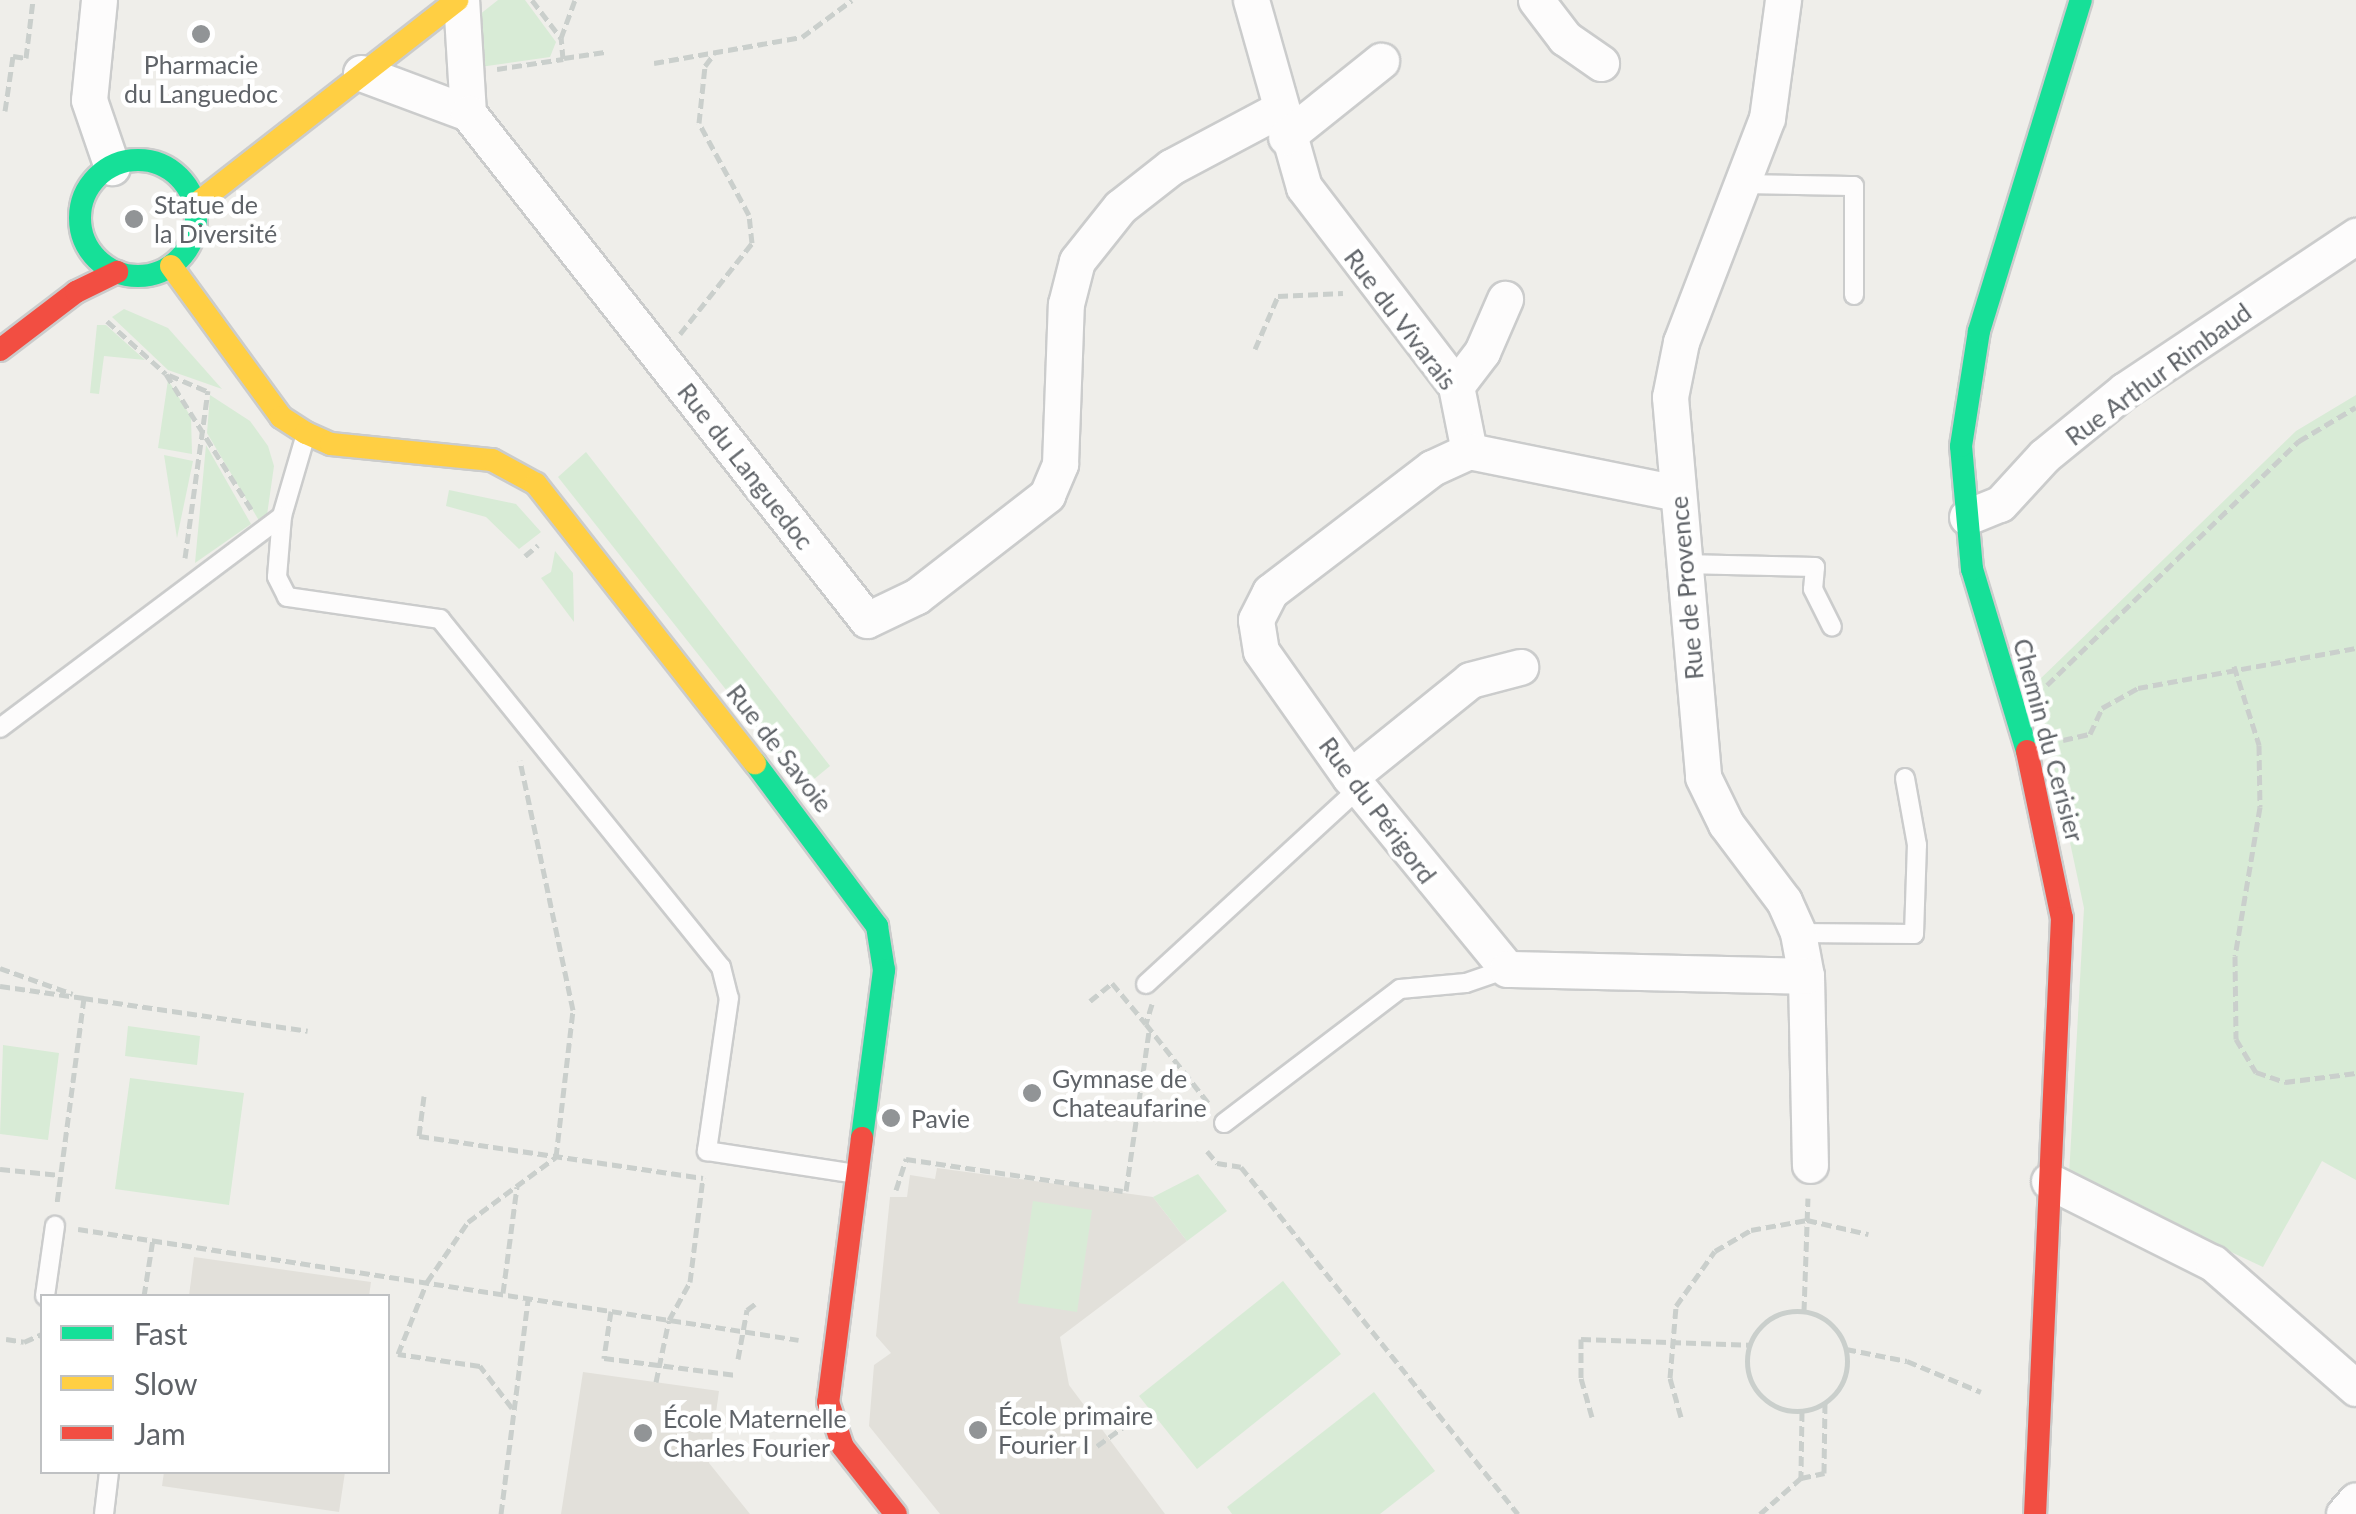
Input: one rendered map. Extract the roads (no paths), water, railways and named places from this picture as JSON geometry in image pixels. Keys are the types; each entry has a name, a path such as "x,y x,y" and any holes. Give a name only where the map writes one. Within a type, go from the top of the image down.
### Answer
{"street":[{"path":"99,0 89,100 112,167"},
{"path":"362,73 468,112 459,0"},
{"path":"195,205 459,0"},
{"name":"Rue du Vivarais","path":"1251,0 1282,123 1304,188 1380,292 1456,386 1469,451"},
{"path":"1536,0 1565,38 1601,63"},
{"name":"Rue de Provence","path":"1783,0 1768,118 1739,184 1677,360 1670,398 1703,777 1726,824 1784,901 1798,934 1806,976 1810,1165"},
{"name":"Chemin du Cerisier","path":"2035,1514 2062,918 2026,748 1972,568 1961,446 1979,331 2081,0"},
{"path":"1282,123 1380,61"},
{"name":"Rue du Languedoc","path":"468,112 867,620 918,596 1040,504 1060,464 1066,304 1077,261 1120,207 1171,167 1282,123"},
{"path":"176,174 199,157"},
{"path":"64,257 82,235 86,194 112,167 145,161 176,174 195,205 192,239 171,266 136,276 117,272 92,253 82,235"},
{"name":"Rue Arthur Rimbaud","path":"1968,517 2000,504 2044,456 2125,390 2356,236"},
{"name":"Rue de Savoie","path":"171,266 281,417 306,434 331,444 492,460 536,484 856,891 877,926 884,970 830,1420 896,1514"},
{"path":"0,350 76,292 117,272"},
{"path":"1456,386 1482,352 1505,299"},
{"path":"1469,451 1678,493"},
{"name":"Rue du Périgord","path":"1469,451 1416,480 1270,592 1260,608 1255,632 1261,651 1355,782 1507,970"},
{"path":"1355,782 1470,680 1520,667"},
{"path":"1507,970 1806,976"},
{"path":"2049,1181 2213,1264 2356,1388"},
{"path":"2344,1514 2356,1500"}],"lane":[{"path":"1739,184 1854,186 1854,295"},
{"path":"306,434 288,475 282,516 277,578 288,597 440,619 722,967 729,998 707,1151 857,1174"},
{"path":"0,728 282,516"},
{"path":"1683,564 1814,567 1814,589 1832,628"},
{"path":"1798,934 1914,934 1916,846 1905,778"},
{"path":"1146,984 1355,782"},
{"path":"1224,1122 1400,989 1466,984 1507,970"},
{"path":"45,1294 55,1226"},
{"path":"104,1514 109,1474"}],"place":[{"name":"Pharmacie du Languedoc","path":"201,34"},
{"name":"Statue de la Diversité","path":"134,219"},
{"name":"Gymnase de Chateaufarine","path":"1032,1093"},
{"name":"Pavie","path":"891,1118"},
{"name":"École primaire Fourier I","path":"978,1430"},
{"name":"École Maternelle Charles Fourier","path":"643,1433"}]}
